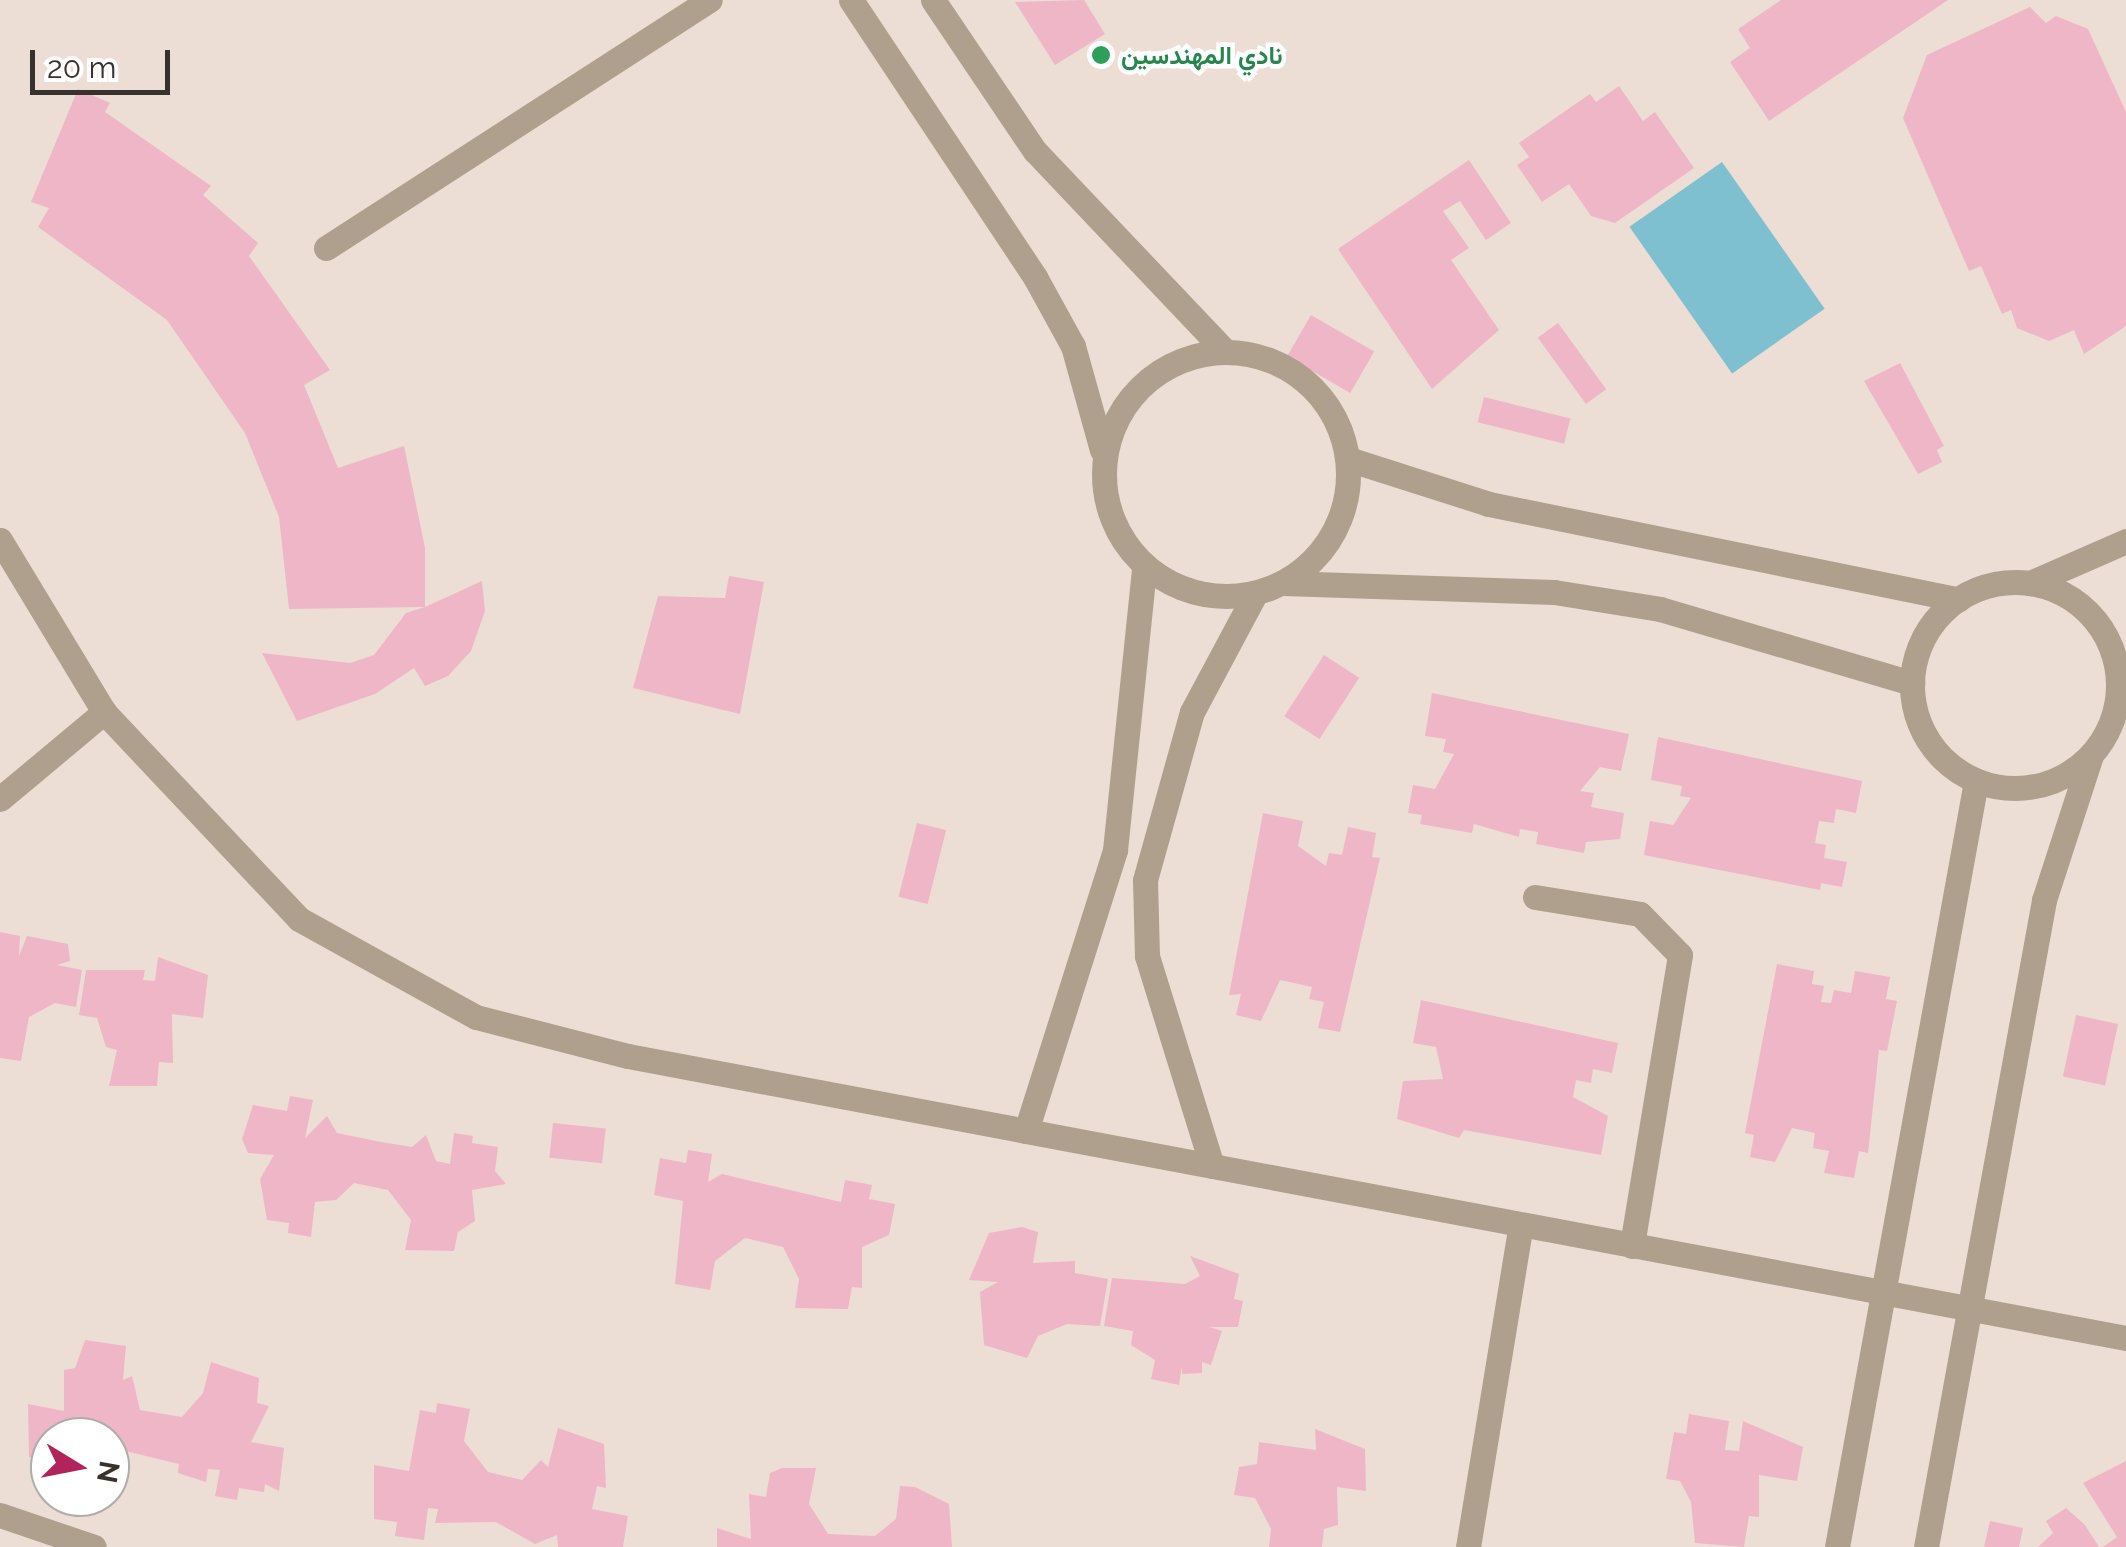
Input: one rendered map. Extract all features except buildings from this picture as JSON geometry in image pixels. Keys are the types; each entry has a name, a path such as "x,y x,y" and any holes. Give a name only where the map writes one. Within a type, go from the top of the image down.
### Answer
{"street":[{"path":"326,248 710,0"},
{"path":"851,0 1073,346 1104,460 1111,518 1144,566 1197,594 1255,594 1283,584 1554,592 1660,609 1912,683"},
{"path":"933,0 1047,165 1226,351"},
{"path":"1104,460 1110,431 1144,382 1196,354 1226,351 1268,360 1307,382 1326,404 1348,459 1334,531 1283,584"},
{"path":"1348,459 1488,504 1958,599 2030,583 2126,541"},
{"path":"0,540 104,712 299,919 476,1017 628,1056 2126,1338"},
{"path":"1026,1131 1114,850 1144,566"},
{"path":"1926,1547 2044,900 2118,688 2108,639 2076,601 2030,583"},
{"path":"1212,1166 1147,956 1145,880 1192,712 1255,594"},
{"path":"1958,599 1925,636 1912,683 1929,742 1976,781 2025,788 2098,745 2126,714"},
{"path":"0,799 104,712"},
{"path":"1837,1547 1976,781"},
{"path":"1535,897 1640,914 1680,955 1632,1246"},
{"path":"1468,1547 1521,1225"},
{"path":"0,1515 94,1547"}],"water":[{"path":"1722,162 1825,309 1732,373 1629,227"}],"place":[{"name":"نادي المهندسين","path":"1101,55"}]}
